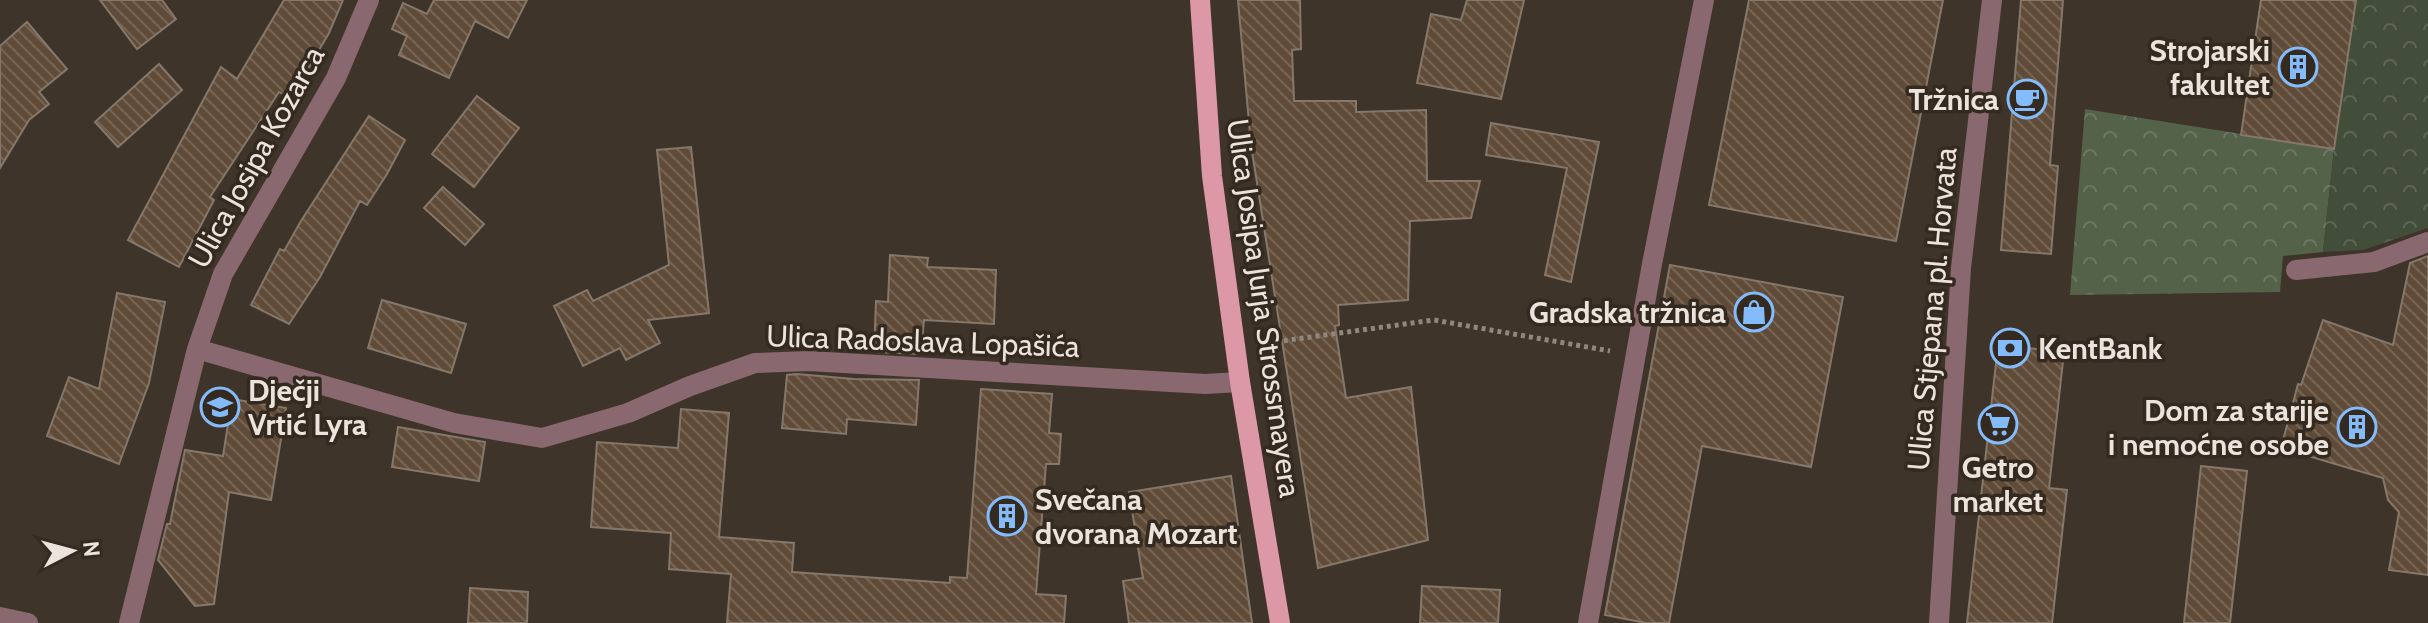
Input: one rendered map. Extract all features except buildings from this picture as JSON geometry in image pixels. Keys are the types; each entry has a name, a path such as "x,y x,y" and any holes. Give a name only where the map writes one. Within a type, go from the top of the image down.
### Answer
{"main road":[{"name":"Ulica Josipa Jurja Strossmayera","path":"1200,0 1212,176 1240,382 1280,623"}],"street":[{"name":"Ulica Josipa Kozarca","path":"129,623 197,349 223,274 336,78 369,0"},
{"path":"1588,623 1635,355 1704,0"},
{"name":"Ulica Stjepana pl. Horvata","path":"1939,623 1961,268 1992,0"},
{"path":"2296,270 2374,262 2428,242"},
{"name":"Ulica Radoslava Lopašića","path":"197,349 454,423 542,438 628,413 690,386 755,363 809,361 1205,384 1240,382"},
{"path":"0,617 28,623"}],"path":[{"path":"1235,347 1434,320 1635,355"}],"green space":[{"path":"2356,0 2428,0 2428,228 2363,250 2323,252 2334,149"},
{"path":"2085,109 2334,149 2323,252 2283,256 2280,292 2070,295"}],"place":[{"name":"Strojarski fakultet","path":"2298,67"},
{"name":"Tržnica","path":"2027,99"},
{"name":"Gradska tržnica","path":"1754,312"},
{"name":"KentBank","path":"2010,348"},
{"name":"Dječji Vrtić Lyra","path":"220,407"},
{"name":"Getro market","path":"1998,424"},
{"name":"Dom za starije i nemoćne osobe","path":"2357,427"},
{"name":"Svečana dvorana Mozart","path":"1007,516"}]}
